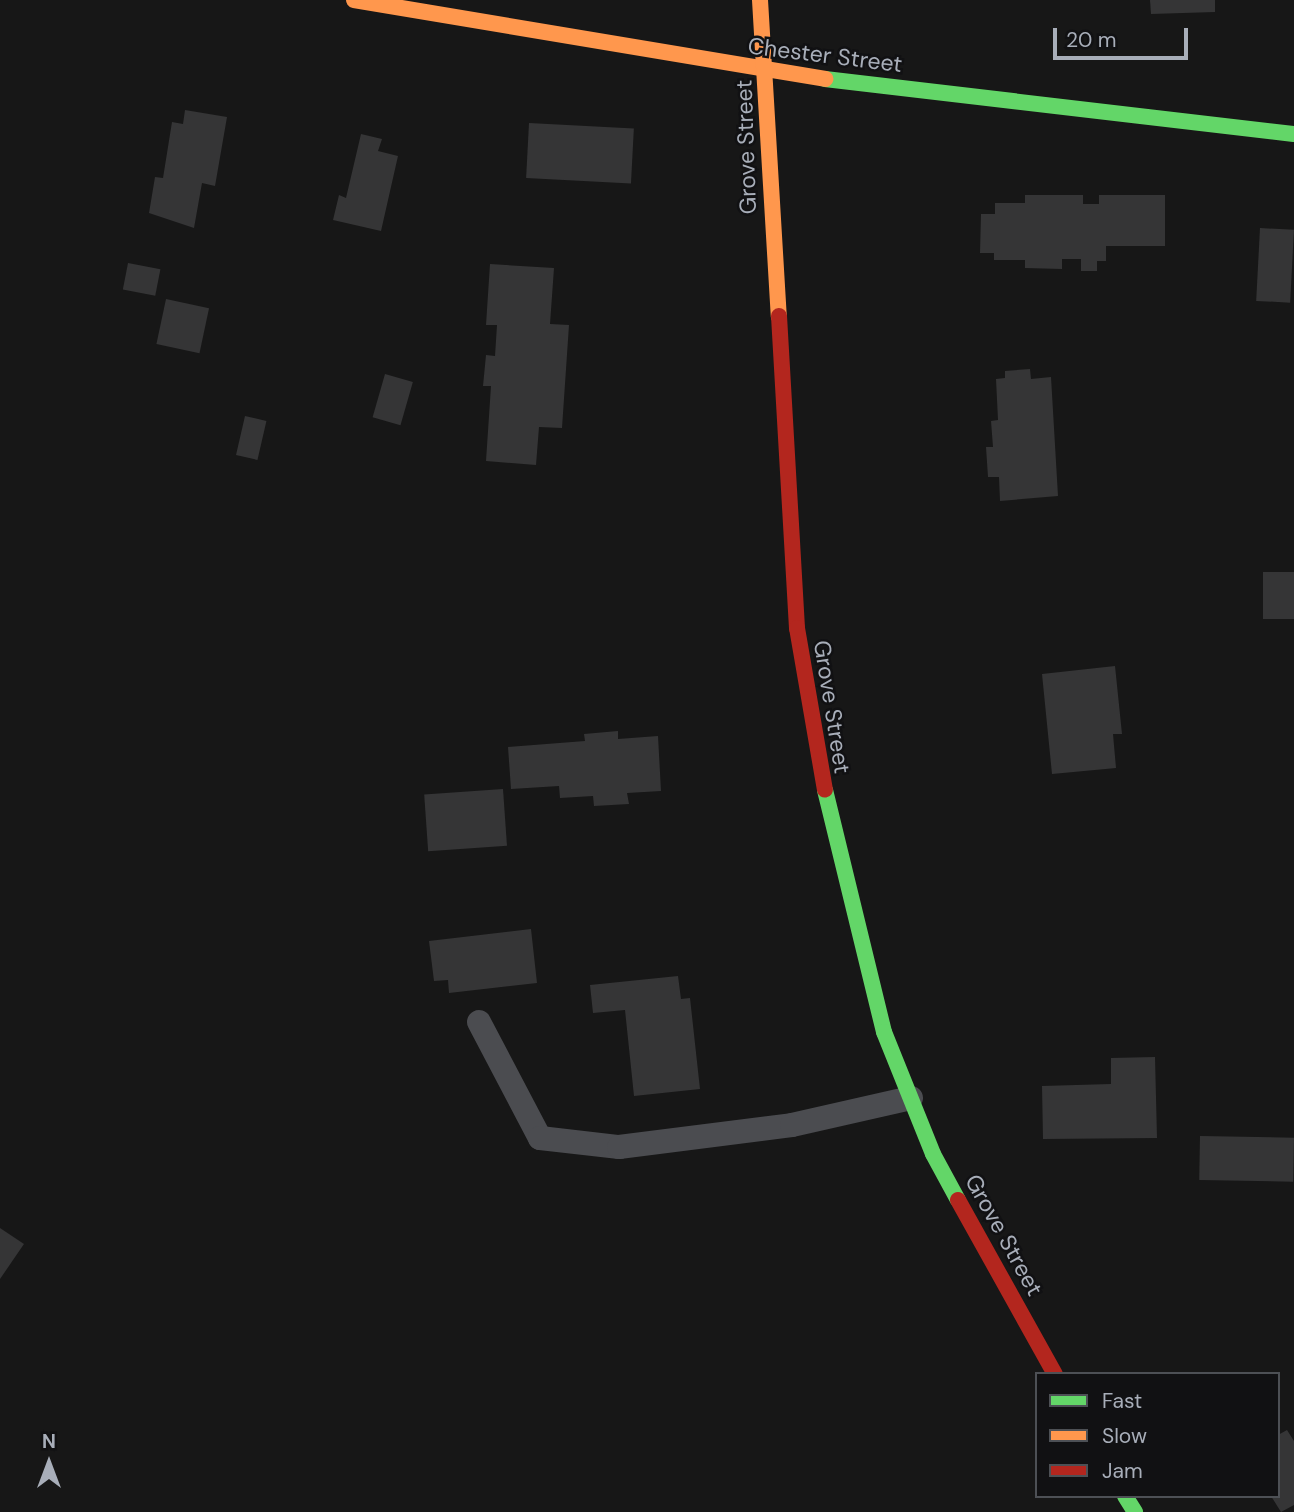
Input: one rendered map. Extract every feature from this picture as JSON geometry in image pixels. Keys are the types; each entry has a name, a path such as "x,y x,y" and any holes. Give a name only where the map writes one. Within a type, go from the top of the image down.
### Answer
{"main road":[{"name":"Chester Street","path":"354,0 766,72 1294,134"},
{"name":"Grove Street","path":"760,0 797,628 834,844 884,1032 933,1154 1054,1372"}],"lane":[{"path":"479,1022 540,1138 619,1147 792,1125 911,1098"}],"building":[{"path":"1150,0 1215,0 1215,12 1151,14"},
{"path":"185,110 227,117 215,186 202,183 194,228 149,213 155,177 163,178 172,122 183,124"},
{"path":"529,123 634,128 631,183 526,178"},
{"path":"361,134 382,139 378,151 398,156 381,231 333,220 339,195 346,198"},
{"path":"1025,195 1083,195 1083,204 1099,204 1099,195 1165,195 1165,246 1106,246 1106,261 1097,261 1097,271 1081,271 1081,259 1062,259 1062,269 1025,268 1025,260 994,260 994,253 980,253 981,214 995,214 995,203 1025,203"},
{"path":"1260,228 1294,230 1290,303 1256,301"},
{"path":"128,263 160,269 155,296 123,290"},
{"path":"490,264 554,268 550,324 569,325 562,428 539,427 536,465 486,461 491,386 483,386 486,355 495,356 497,325 486,325"},
{"path":"166,299 209,308 199,353 156,344"},
{"path":"1030,369 1031,379 1051,377 1058,496 1000,501 999,477 988,477 986,447 993,447 991,421 998,420 996,379 1005,378 1005,371"},
{"path":"385,374 413,382 400,425 373,417"},
{"path":"245,416 266,421 257,460 236,455"},
{"path":"1263,572 1294,572 1294,619 1263,619"},
{"path":"1115,666 1122,734 1113,734 1116,768 1052,774 1042,674"},
{"path":"618,731 618,739 658,736 661,791 627,793 629,804 594,806 593,796 560,798 559,786 511,789 508,747 585,741 584,734"},
{"path":"503,789 507,846 428,851 424,795"},
{"path":"531,929 537,983 449,993 448,980 434,981 429,941"},
{"path":"678,976 681,999 690,998 700,1089 634,1096 625,1010 593,1013 590,985"},
{"path":"1155,1057 1157,1138 1043,1139 1042,1086 1111,1084 1111,1058"},
{"path":"1200,1136 1294,1138 1293,1182 1199,1180"},
{"path":"0,1228 24,1244 0,1279"},
{"path":"1287,1430 1294,1441 1294,1505 1281,1512 1272,1498 1280,1498 1280,1434"}],"traffic: fast":[{"path":"825,79 1294,134"},
{"path":"825,790 884,1032 933,1154 958,1200"},
{"path":"1126,1498 1135,1512"}],"traffic: slow":[{"path":"354,0 825,79"},
{"path":"760,0 779,316"}],"traffic: jam":[{"path":"779,316 797,628 825,790"},
{"path":"958,1200 1054,1372"}]}
